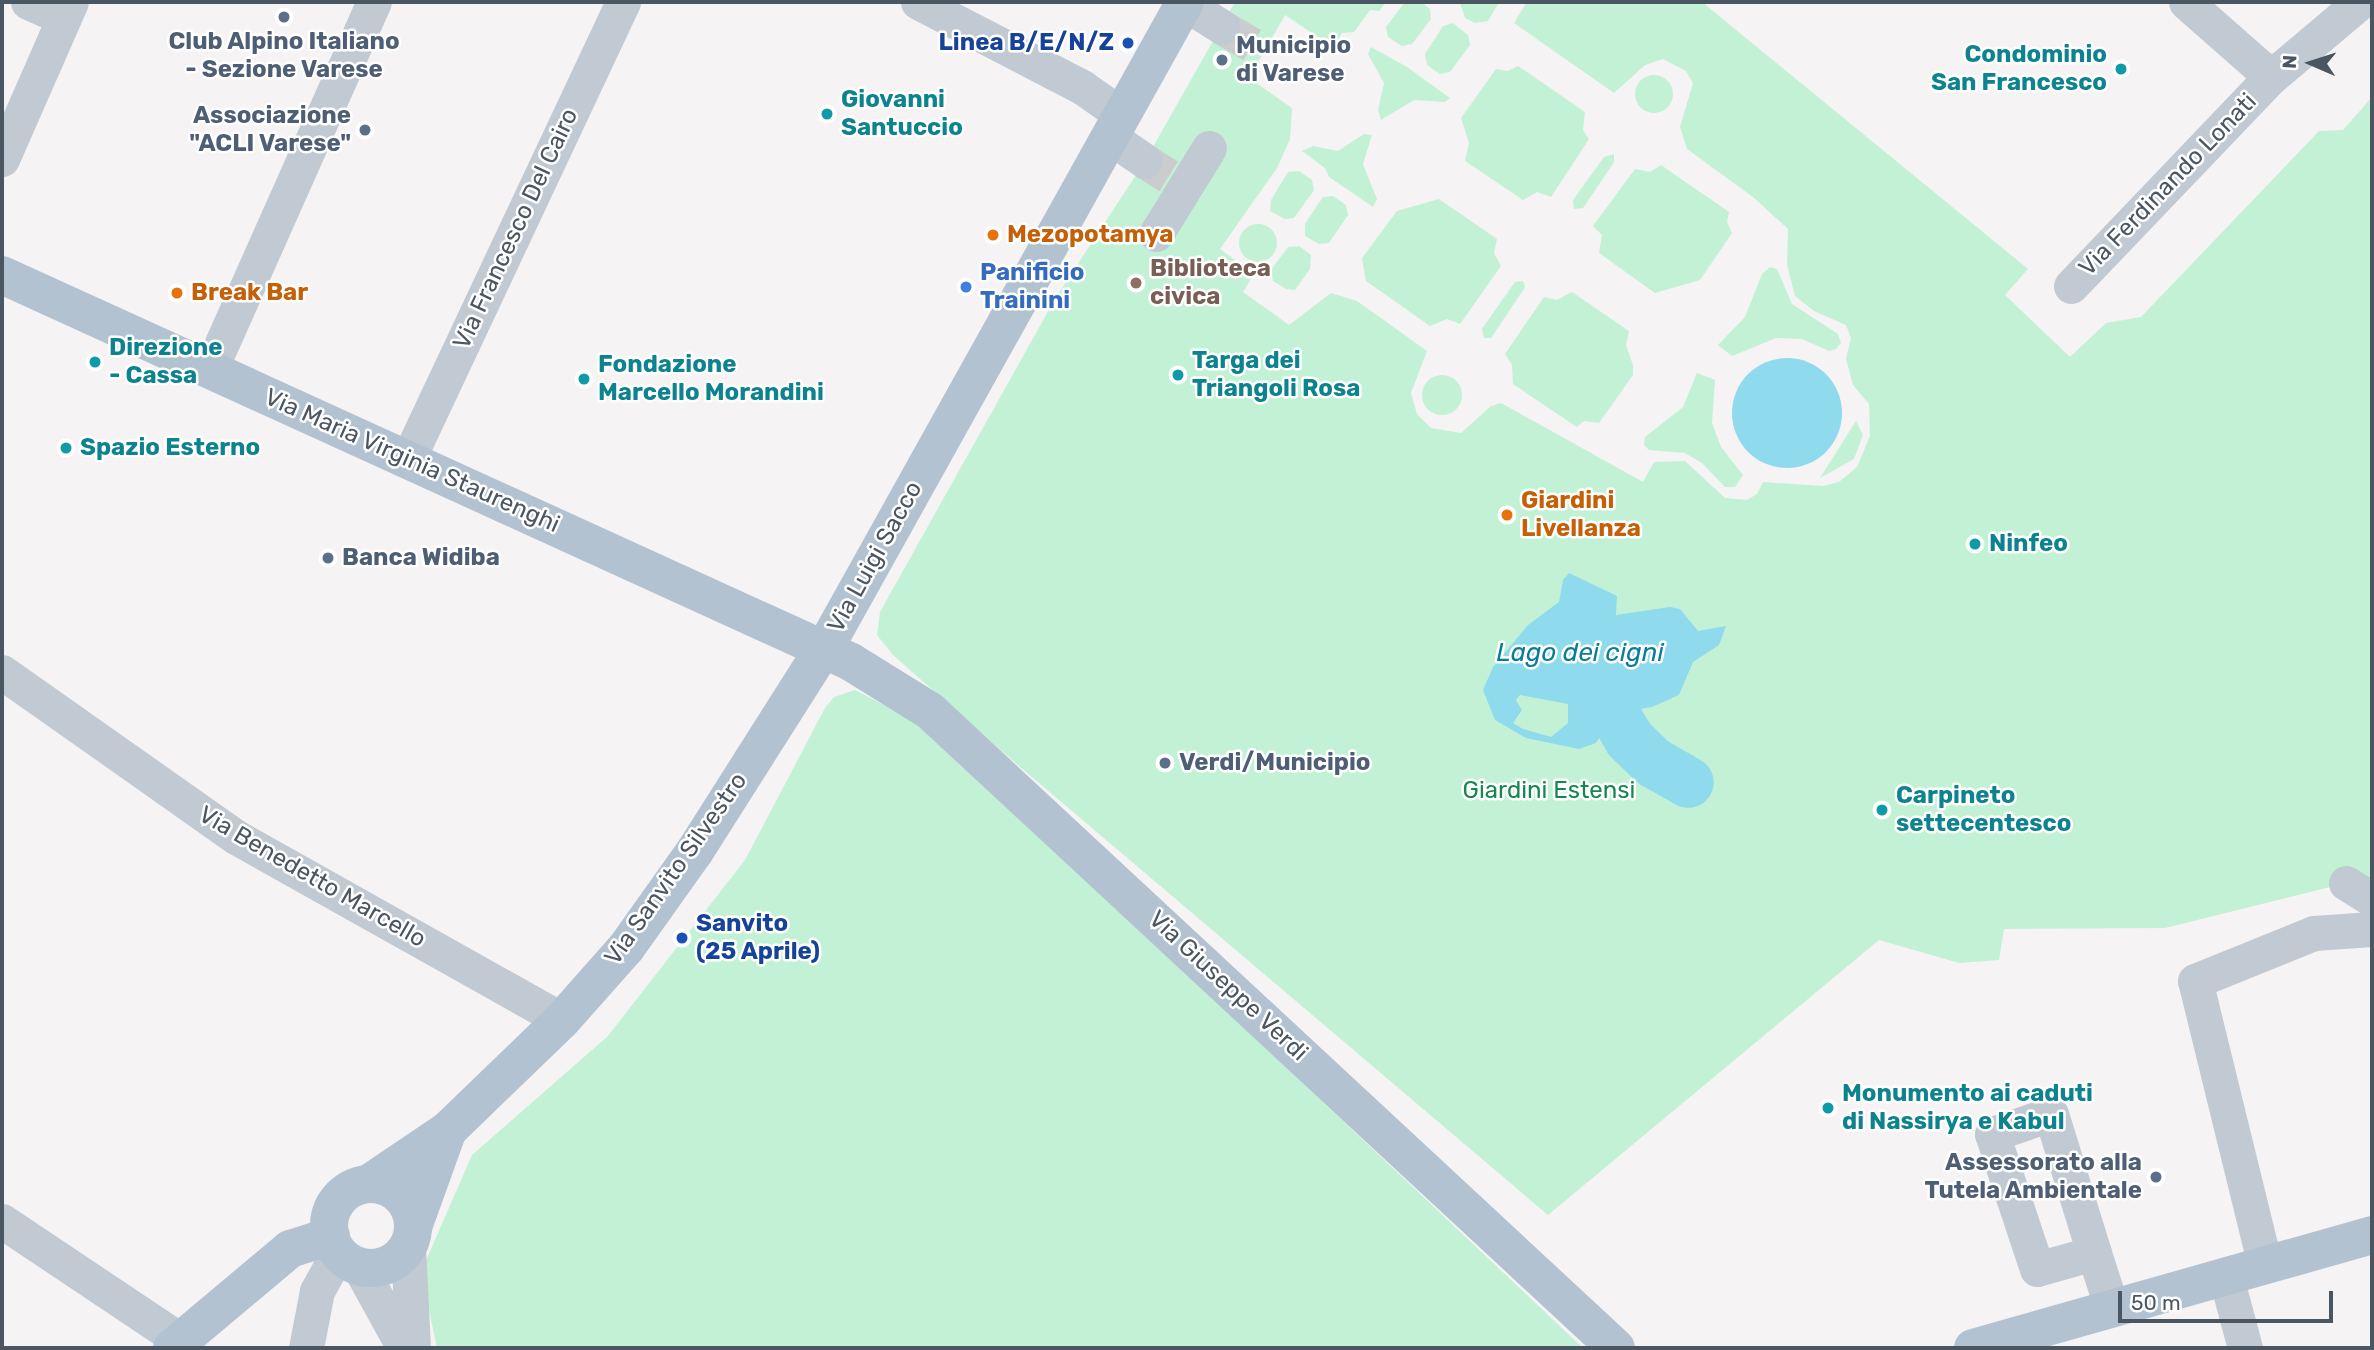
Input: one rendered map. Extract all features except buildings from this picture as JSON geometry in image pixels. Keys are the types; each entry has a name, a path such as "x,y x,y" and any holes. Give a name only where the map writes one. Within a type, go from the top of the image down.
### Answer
{"main road":[{"name":"Via Luigi Sacco","path":"821,649 1182,2"},
{"name":"Via Maria Virginia Staurenghi","path":"2,275 409,457 821,649"},
{"name":"Via Sanvito Silvestro","path":"368,1184 447,1130 562,1020 626,948 695,851 821,649"},
{"name":"Via Giuseppe Verdi","path":"821,649 851,662 930,711 1616,1348"},
{"name":"Via Sanvito Silvestro","path":"411,1236 447,1130"},
{"path":"176,1344 290,1249 343,1252 387,1265 411,1236 411,1213 395,1191 368,1184 354,1188 333,1208 343,1252"},
{"path":"1973,1348 2372,1234"}],"street":[{"path":"2,159 68,10 27,2"},
{"path":"210,370 374,2"},
{"name":"Via Francesco Del Cairo","path":"409,457 624,2"},
{"path":"918,2 1082,87 1166,174"},
{"path":"1182,2 1222,27"},
{"path":"2186,2 2271,78"},
{"name":"Via Ferdinando Lonati","path":"2071,286 2271,78 2360,2"},
{"path":"1156,234 1166,174 1209,148"},
{"name":"Via Benedetto Marcello","path":"2,672 236,837 562,1020"},
{"path":"2271,1263 2258,1241 2195,981 2314,933 2372,929"},
{"path":"2,1221 176,1344"},
{"path":"411,1236 413,1348"},
{"path":"306,1348 317,1291 343,1252 404,1348"},
{"path":"2094,1253 2112,1309"},
{"path":"2226,1277 2245,1348"}],"green space":[{"name":"Giardini Estensi","path":"1235,2 1386,2 1379,11 1370,10 1354,32 1342,33 1334,48 1285,15 1249,78 1292,108 1290,139 1277,168 1220,249 1254,274 1243,292 1289,325 1331,293 1357,301 1427,351 1411,393 1417,414 1431,428 1461,433 1491,406 1501,403 1643,482 1654,462 1685,461 1725,498 1747,500 1757,494 1763,482 1823,486 1839,482 1857,467 1870,436 1869,404 1853,385 1846,359 1851,338 1846,325 1814,311 1795,296 1787,265 1788,229 1753,197 1687,149 1680,127 1693,83 1686,71 1663,59 1645,65 1614,93 1514,23 1527,2 1702,2 2028,269 2005,295 2070,357 2106,323 2141,317 2319,131 2343,130 2372,97 2372,887 2346,883 2165,928 2004,929 1999,960 1959,963 1879,940 1548,1215 1019,766 893,655 877,635 880,612 1055,299 1145,161"},
{"path":"1405,2 1421,2 1430,9 1431,19 1412,44 1402,46 1388,37 1386,27"},
{"path":"1499,2 1488,21 1475,23 1465,18 1460,3"},
{"path":"1453,23 1468,35 1470,45 1450,72 1440,74 1427,65 1425,54 1443,26"},
{"path":"1371,47 1407,67 1450,98 1445,102 1414,100 1381,120 1378,110 1384,83 1368,54"},
{"path":"1518,66 1585,112 1583,130 1589,139 1551,197 1537,192 1523,200 1465,161 1469,143 1461,118 1496,69 1508,71"},
{"path":"1654,75 1668,80 1673,94 1668,108 1654,113 1640,108 1635,94 1640,80"},
{"path":"1364,134 1372,135 1363,164 1377,199 1373,207 1329,177 1325,168 1302,151 1313,146 1338,151"},
{"path":"1614,154 1614,162 1583,208 1574,209 1573,200 1604,157"},
{"path":"1661,165 1729,212 1727,222 1732,233 1700,280 1655,293 1599,253 1602,235 1593,226 1635,169 1650,172"},
{"path":"1299,171 1312,180 1314,190 1294,218 1285,219 1270,211 1271,200 1288,172"},
{"path":"1333,196 1346,205 1348,215 1329,243 1319,244 1305,236 1305,224 1323,197"},
{"path":"1439,199 1497,239 1494,253 1501,266 1460,324 1447,319 1430,326 1366,281 1362,258 1397,211"},
{"path":"1258,224 1271,230 1277,243 1271,256 1258,262 1245,256 1239,243 1245,230"},
{"path":"1299,246 1311,255 1310,269 1295,290 1286,289 1273,281 1271,270 1288,247"},
{"path":"1770,267 1777,269 1792,304 1838,334 1841,343 1836,349 1829,351 1802,339 1776,338 1732,356 1718,345 1745,317 1762,274"},
{"path":"1523,281 1525,287 1491,338 1484,338 1482,329 1515,282"},
{"path":"1572,292 1629,331 1626,345 1633,365 1633,375 1599,423 1584,421 1577,427 1513,384 1512,365 1505,354 1544,297 1557,300"},
{"path":"1697,373 1715,380 1712,423 1721,447 1743,475 1735,487 1725,487 1702,463 1685,453 1649,450 1644,445 1645,437 1683,407"},
{"path":"1442,375 1456,381 1462,395 1456,409 1442,415 1428,409 1422,395 1428,381"},
{"path":"1856,421 1863,435 1854,459 1820,478"},
{"path":"855,690 925,726 1583,1348 437,1348 421,1272 472,1155 608,1036 745,860 825,708 834,697"}],"water":[{"path":"1787,358 1808,362 1826,374 1838,392 1842,413 1838,434 1826,452 1808,464 1787,468 1766,464 1748,452 1736,434 1732,413 1736,392 1748,374 1766,362"},
{"name":"Lago dei cigni","path":"1569,573 1617,596 1616,615 1670,607 1680,609 1698,631 1726,626 1719,645 1693,662 1679,695 1652,707 1614,713 1596,743 1579,749 1526,738 1495,720 1483,690 1493,667 1528,625 1559,602 1563,580","holes":["1520,695 1568,704 1568,723 1551,737 1523,729 1513,723 1522,710 1516,700"]}],"waterway":[{"name":"Lago dei cigni","path":"1614,713 1629,739 1653,762 1688,782"}],"tunnel":[{"path":"1222,27 1263,51"},
{"path":"1145,161 1169,176"}],"place":[{"name":"Club Alpino Italiano - Sezione Varese","path":"284,17"},
{"name":"Linea B/E/N/Z","path":"1128,43"},
{"name":"Municipio di Varese","path":"1222,60"},
{"name":"Condominio San Francesco","path":"2121,69"},
{"name":"Giovanni Santuccio","path":"827,114"},
{"name":"Associazione \"ACLI Varese\"","path":"365,130"},
{"name":"Mezopotamya","path":"993,235"},
{"name":"Biblioteca civica","path":"1136,283"},
{"name":"Panificio Trainini","path":"966,287"},
{"name":"Break Bar","path":"177,293"},
{"name":"Direzione - Cassa","path":"95,362"},
{"name":"Targa dei Triangoli Rosa","path":"1178,375"},
{"name":"Fondazione Marcello Morandini","path":"584,379"},
{"name":"Spazio Esterno","path":"66,448"},
{"name":"Giardini Livellanza","path":"1507,515"},
{"name":"Ninfeo","path":"1975,544"},
{"name":"Banca Widiba","path":"328,558"},
{"name":"Verdi/Municipio","path":"1165,763"},
{"name":"Carpineto settecentesco","path":"1882,810"},
{"name":"Sanvito (25 Aprile)","path":"682,938"},
{"name":"Monumento ai caduti di Nassirya e Kabul","path":"1828,1108"},
{"name":"Assessorato alla Tutela Ambientale","path":"2156,1177"}]}
